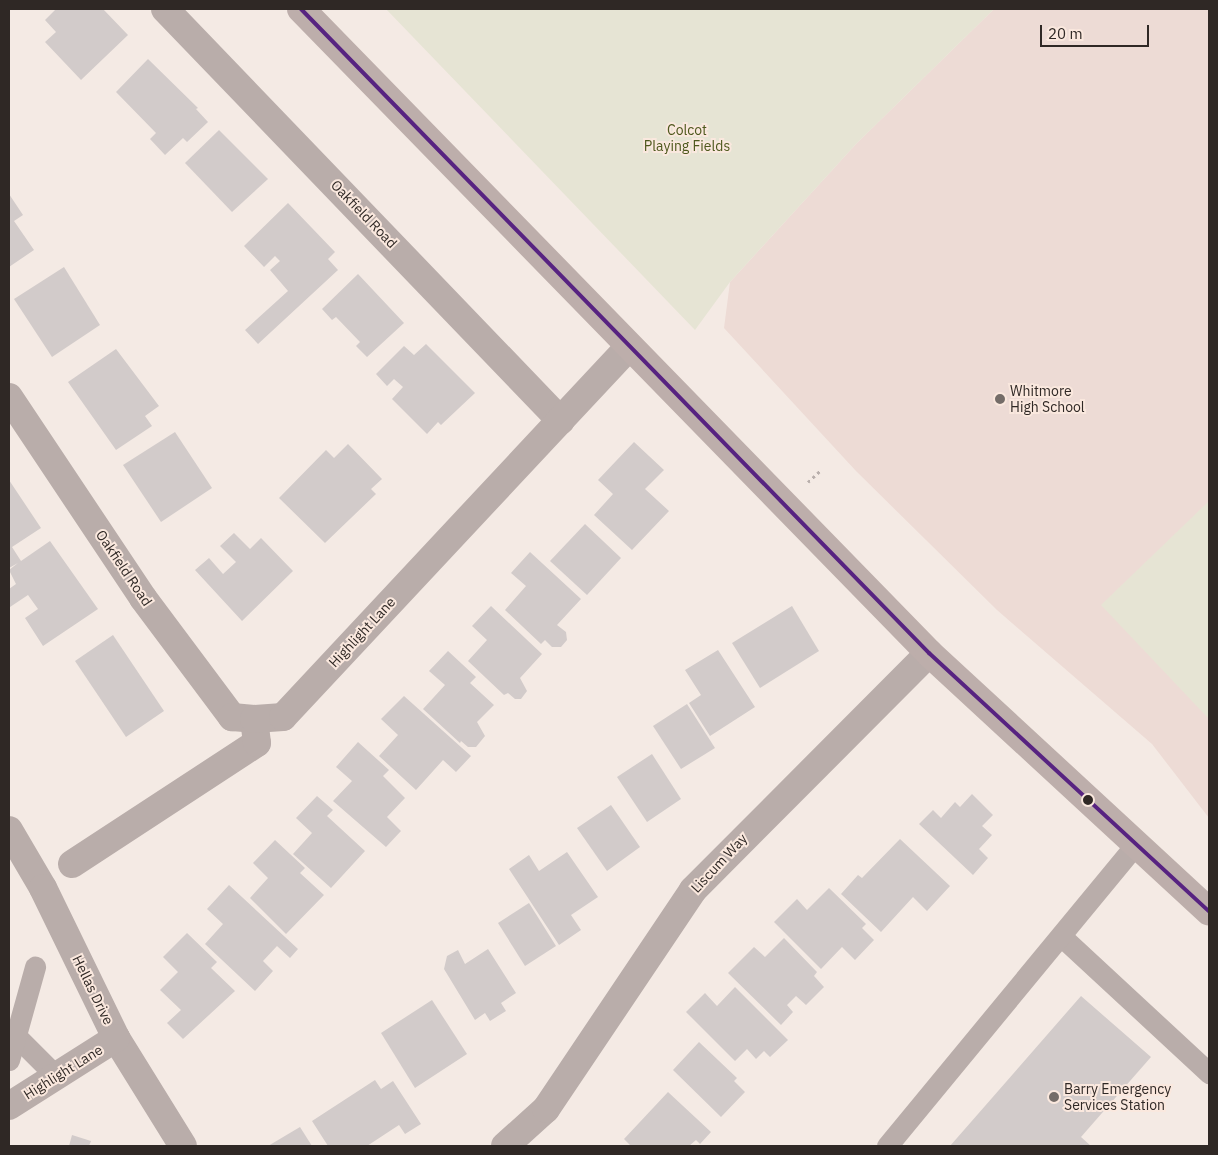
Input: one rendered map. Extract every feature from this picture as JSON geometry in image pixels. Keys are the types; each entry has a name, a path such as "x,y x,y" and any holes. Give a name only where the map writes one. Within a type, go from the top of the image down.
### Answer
{"main road":[{"path":"301,9 628,348 929,652 1135,845 1209,911"}],"street":[{"name":"Oakfield Road","path":"165,9 561,421"},
{"name":"Highlight Lane","path":"254,719 283,717 628,348"},
{"name":"Oakfield Road","path":"9,397 143,598 232,717 254,719"},
{"name":"Liscum Way","path":"505,1146 546,1109 692,890 929,652"},
{"path":"72,864 257,743 254,719"},
{"name":"Hellas Drive","path":"9,830 43,888 116,1038 183,1146"},
{"name":"Highlight Lane","path":"9,1106 116,1038"}],"lane":[{"path":"887,1146 1062,936 1135,845"},
{"path":"1062,936 1209,1073"},
{"path":"9,1060 35,966"},
{"path":"16,1035 56,1076"}],"shaded area":[{"name":"Whitmore High School","path":"994,9 1209,9 1209,818 1152,744 997,610 856,471 724,328 730,282 856,144"}],"green space":[{"name":"Colcot Playing Fields","path":"386,9 994,9 856,144 730,282 695,330"},
{"path":"1209,501 1209,719 1101,605"}],"building":[{"path":"56,9 103,9 128,35 81,80 45,42 56,32 45,20"},
{"path":"148,59 198,108 196,109 208,122 187,142 183,138 165,155 150,139 156,133 116,92"},
{"path":"219,130 268,179 232,212 185,163"},
{"path":"9,194 23,215 14,221 34,250 9,267"},
{"path":"288,203 335,252 328,259 338,270 258,344 245,330 288,291 270,270 280,261 275,256 264,267 244,246"},
{"path":"64,267 100,325 52,357 14,299"},
{"path":"358,274 404,323 367,357 356,346 360,342 336,317 332,320 322,309"},
{"path":"426,344 475,393 441,425 438,422 427,434 392,399 403,387 394,379 387,386 376,374 404,346 414,355"},
{"path":"116,349 159,406 145,416 152,426 116,450 68,382"},
{"path":"175,432 212,488 161,522 123,465"},
{"path":"634,442 664,470 645,489 669,511 632,550 594,515 613,494 598,480"},
{"path":"348,444 382,479 371,489 376,494 325,543 279,498 326,450 334,458"},
{"path":"9,480 41,528 12,547 21,561 50,541 98,609 43,646 25,618 38,609 28,595 10,607 9,605 9,589 16,584 9,570 18,563 9,568"},
{"path":"585,524 621,558 587,595 550,561"},
{"path":"234,533 250,549 261,538 293,571 242,621 195,570 209,558 223,574 236,562 220,546"},
{"path":"530,552 581,599 557,625 566,632 567,640 561,647 552,647 545,640 541,644 505,610 526,586 511,573"},
{"path":"491,606 542,654 520,678 527,691 521,699 515,699 508,693 504,695 468,661 487,640 472,626"},
{"path":"792,606 819,651 760,688 732,643"},
{"path":"113,635 164,711 126,737 75,661"},
{"path":"718,650 755,707 710,736 689,703 701,695 685,670"},
{"path":"448,651 476,677 470,683 494,705 477,722 485,736 476,747 468,747 461,741 460,743 423,709 445,685 429,671"},
{"path":"404,696 471,756 456,772 443,760 416,790 379,756 398,735 381,719"},
{"path":"687,704 715,748 681,769 653,726"},
{"path":"358,742 389,770 383,776 405,798 387,817 401,831 386,847 333,801 352,781 336,767"},
{"path":"652,754 681,799 647,822 617,777"},
{"path":"972,794 993,815 982,826 992,835 979,849 988,858 973,875 919,824 933,810 941,818 955,802 960,807"},
{"path":"317,796 333,810 327,816 365,851 331,888 293,854 312,833 296,818"},
{"path":"611,805 640,847 607,871 577,828"},
{"path":"900,839 950,886 927,911 913,897 881,932 841,894 858,875 862,878"},
{"path":"275,840 305,868 300,873 324,895 286,934 250,898 268,878 253,863"},
{"path":"567,852 598,897 571,915 581,930 559,945 509,869 529,855 539,871"},
{"path":"229,885 298,949 290,958 277,946 263,961 273,971 255,991 205,944 223,924 207,909"},
{"path":"829,888 866,924 862,928 874,940 855,960 842,947 821,969 774,922 797,899 807,910"},
{"path":"529,903 556,946 525,966 498,923"},
{"path":"187,933 217,962 211,968 235,991 183,1039 167,1023 181,1010 160,990 178,972 163,957"},
{"path":"784,938 817,972 814,976 824,987 806,1005 796,996 787,1005 793,1012 781,1025 728,973 754,947 765,957"},
{"path":"488,949 516,993 501,1003 506,1011 490,1021 485,1013 475,1020 444,969 447,956 458,950 465,964"},
{"path":"735,987 788,1040 770,1057 764,1051 756,1059 747,1049 735,1061 686,1012 705,993 717,1006"},
{"name":"Barry Emergency Services Station","path":"1081,996 1151,1057 1081,1137 1091,1146 950,1146"},
{"path":"432,1000 467,1054 415,1088 381,1033"},
{"path":"699,1042 737,1078 734,1081 745,1092 721,1117 673,1070"},
{"path":"375,1080 381,1089 393,1081 421,1124 405,1134 399,1125 367,1146 328,1146 312,1121"},
{"path":"668,1092 711,1132 700,1144 696,1140 689,1146 631,1146 624,1139"},
{"path":"300,1127 312,1146 268,1146"},
{"path":"72,1135 91,1141 89,1146 69,1146"}],"transit line":[{"path":"301,9 929,653 1209,911"}],"place":[{"name":"Whitmore High School","path":"1000,399"},
{"name":"Barry Emergency Services Station","path":"1054,1097"}]}
